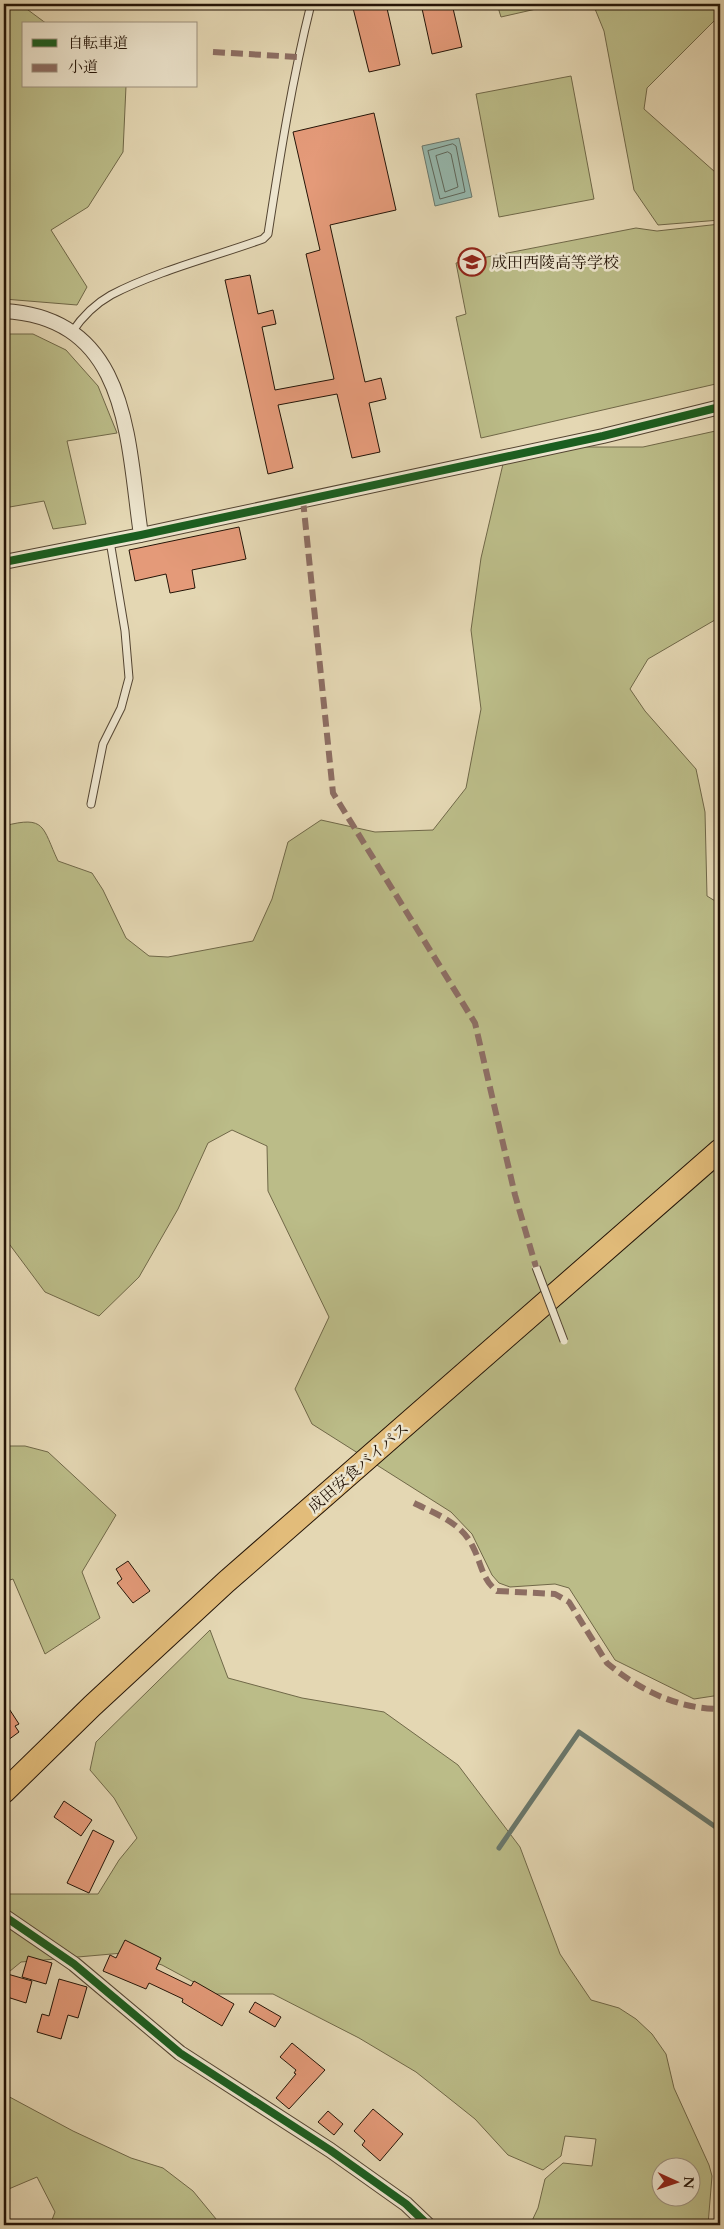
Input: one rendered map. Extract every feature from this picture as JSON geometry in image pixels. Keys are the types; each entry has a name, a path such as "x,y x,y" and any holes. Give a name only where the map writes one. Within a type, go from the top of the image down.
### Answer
{"main road":[{"name":"成田安食バイパス","path":"4,1792 92,1706 212,1594 720,1150"}],"street":[{"path":"4,311 22,312 54,323 72,332 89,345 103,363 117,396 127,439 141,535"},
{"path":"4,562 141,535 603,436 720,407"},
{"path":"4,1916 74,1964 180,2053 330,2150 406,2204 428,2225"}],"lane":[{"path":"72,332 80,320 110,296 144,281 262,239 268,234 283,129 311,4"},
{"path":"91,804 103,744 121,708 129,678 125,632 110,541"},
{"path":"536,1267 564,1341"}],"green space":[{"path":"4,4 20,4 44,22 22,22 22,88 126,88 123,152 88,207 51,230 87,287 77,305 4,299"},
{"path":"497,4 558,4 501,17"},
{"path":"593,4 720,4 720,15 647,88 644,109 715,172 720,200 720,220 658,225 634,190 604,31"},
{"path":"571,76 594,199 499,217 476,94"},
{"path":"720,224 720,383 481,438 456,317 466,314 456,263 636,228 657,231"},
{"path":"4,334 33,334 66,350 98,386 117,433 67,441 86,524 53,529 44,501 4,508"},
{"path":"720,430 720,617 648,659 630,689 645,711 696,769 705,812 707,896 720,904 720,1695 694,1699 615,1660 569,1588 555,1584 510,1587 499,1583 492,1575 472,1534 451,1512 312,1424 295,1389 329,1317 268,1191 267,1146 232,1130 208,1143 178,1209 139,1277 99,1316 45,1292 4,1237 4,826 28,822 35,823 41,827 58,861 92,873 103,890 126,938 149,956 168,957 253,941 272,899 288,842 321,820 375,832 433,830 466,788 481,709 471,630 481,558 503,464 554,447 643,447"},
{"path":"4,1446 25,1446 48,1452 116,1515 82,1572 100,1618 45,1654 13,1579 4,1582"},
{"path":"210,1630 228,1678 302,1698 384,1712 458,1765 520,1847 560,1954 591,2000 619,2008 636,2019 652,2034 666,2054 674,2088 709,2165 712,2176 708,2225 530,2225 538,2208 545,2179 563,2163 592,2166 596,2139 565,2136 561,2156 543,2170 508,2155 475,2119 416,2072 359,2038 273,1994 216,1994 162,1965 123,1953 21,1962 4,1976 4,1894 98,1894 119,1860 137,1838 114,1798 90,1770 96,1742"},
{"path":"4,2094 73,2131 131,2158 163,2168 193,2191 221,2225 50,2225 55,2212 37,2177 4,2191"}],"water":[{"path":"459,138 472,197 435,206 422,146"}],"building":[{"path":"352,4 386,4 400,65 369,72"},
{"path":"421,4 452,4 462,47 432,54"},
{"path":"374,113 396,210 330,225 365,382 381,378 386,399 369,403 380,452 352,458 337,394 278,405 293,468 268,474 225,280 250,275 258,314 273,310 276,324 262,327 275,390 334,379 306,254 320,250 293,132"},
{"path":"239,527 246,559 192,570 195,588 170,593 166,574 135,581 129,550"},
{"path":"128,1561 150,1591 133,1603 117,1583 122,1579 116,1569"},
{"path":"4,1701 19,1724 15,1726 19,1732 4,1743"},
{"path":"64,1801 92,1820 81,1836 54,1817"},
{"path":"93,1830 114,1841 89,1893 67,1883"},
{"path":"125,1940 161,1958 156,1969 191,1986 194,1981 234,2004 222,2026 182,2002 183,1999 149,1983 146,1989 103,1971 110,1955 116,1958"},
{"path":"28,1956 52,1963 46,1984 22,1977"},
{"path":"4,1973 32,1981 26,2003 4,1996"},
{"path":"59,1979 87,1987 78,2018 68,2015 61,2039 37,2032 42,2014 49,2016"},
{"path":"255,2002 281,2017 275,2027 249,2012"},
{"path":"292,2043 325,2070 289,2109 276,2098 296,2074 294,2073 296,2070 280,2057"},
{"path":"373,2109 403,2134 380,2161 362,2145 365,2141 354,2131"},
{"path":"328,2111 343,2124 334,2135 318,2122"}],"waterway":[{"path":"499,1848 579,1732 720,1830"}],"marked path":[{"path":"213,52 298,57"},
{"path":"303,500 333,793 475,1023 515,1195 536,1267"},
{"path":"414,1503 448,1520 462,1532 473,1547 488,1582 497,1591 555,1594 569,1602 607,1663 632,1682 674,1702 689,1706 720,1709"}],"cycle path":[{"path":"4,562 141,535 603,436 720,407"},
{"path":"4,1916 74,1964 180,2053 330,2150 406,2204 428,2225"}],"place":[{"name":"成田西陵高等学校","path":"472,262"}]}
